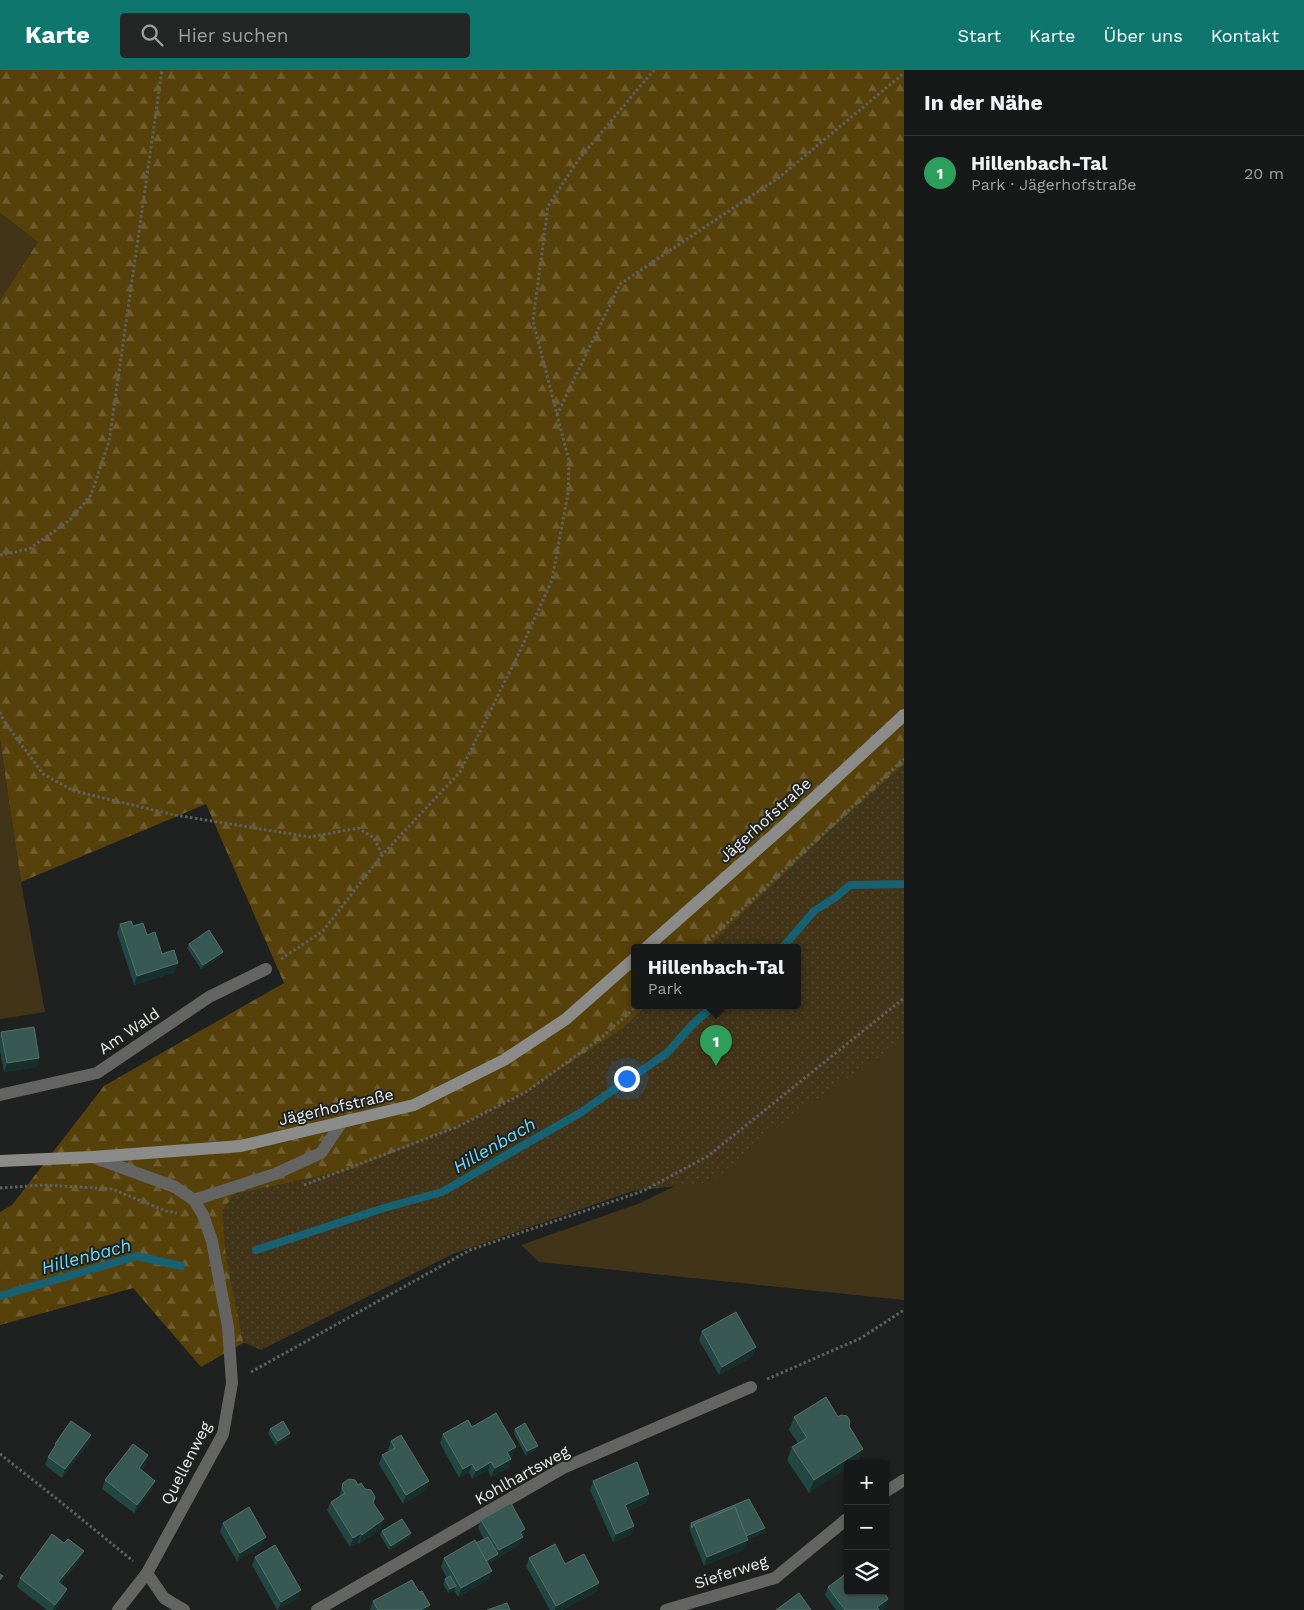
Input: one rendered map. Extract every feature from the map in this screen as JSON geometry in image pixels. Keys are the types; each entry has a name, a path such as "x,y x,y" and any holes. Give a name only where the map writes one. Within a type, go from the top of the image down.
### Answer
{"main road":[{"name":"Jägerhofstraße","path":"650,944 786,824 904,715"},
{"name":"Jägerhofstraße","path":"0,1161 94,1157 241,1146 414,1105 504,1060 566,1019 631,962"}],"street":[{"name":"Am Wald","path":"0,1096 97,1073 209,997 266,969"},
{"path":"194,1200 275,1174 321,1153 342,1122"},
{"name":"Quellenweg","path":"94,1157 175,1187 194,1200 203,1215 212,1241 228,1327 232,1383 223,1434 147,1573 118,1610"},
{"name":"Kohlhartsweg","path":"318,1610 563,1468 751,1386"},
{"path":"889,1489 904,1480"},
{"name":"Sieferweg","path":"666,1610 775,1578 844,1521"},
{"path":"147,1573 164,1598 184,1610"}],"path":[{"path":"0,555 29,550 70,520 91,495 109,442 162,70"},
{"path":"266,969 322,931 382,855 460,772 519,653 552,580 568,493 569,461 533,321 548,206 579,159 654,70"},
{"path":"557,415 620,284 781,176 904,73"},
{"path":"0,712 4,721 43,774 74,791 174,815 310,837 358,828 374,838 382,855"},
{"path":"704,944 904,759"},
{"path":"232,1383 470,1250 643,1192 708,1156 904,998"},
{"path":"751,1386 861,1338 904,1310"},
{"path":"0,1454 58,1498 147,1573"}],"shaded area":[{"path":"0,213 38,242 0,300"},
{"path":"0,740 21,882 45,1012 0,1019"},
{"path":"904,764 904,1040 790,1117 711,1182 633,1191 453,1254 261,1350 243,1342 226,1258 222,1211 234,1194 352,1169 455,1127 527,1091 623,1028 643,1009 801,1009 801,944 710,944 830,830"},
{"path":"904,1011 904,1300 539,1262 521,1245 640,1203 714,1167"}],"green space":[{"path":"0,70 904,70 904,816 778,944 631,944 631,1009 715,1009 481,1207 201,1367 133,1288 0,1325 0,1212 12,1205 104,1086 284,983 206,804 21,882 0,740 0,300 38,242 0,213"}],"building":[{"path":"131,921 133,926 143,923 147,935 155,932 162,954 174,950 178,963 137,976 120,924"},
{"path":"209,930 223,952 203,965 189,944"},
{"path":"34,1027 39,1058 7,1063 1,1032"},
{"path":"736,1312 756,1347 722,1367 702,1331"},
{"path":"826,1397 838,1417 841,1415 847,1416 850,1421 849,1426 863,1449 814,1480 792,1447 807,1438 794,1417"},
{"path":"496,1413 516,1447 507,1452 511,1459 495,1468 491,1462 476,1471 472,1464 463,1469 443,1434 468,1420 472,1427"},
{"path":"71,1421 91,1435 65,1469 48,1457"},
{"path":"283,1421 290,1433 278,1441 270,1429"},
{"path":"525,1423 538,1446 527,1451 515,1429"},
{"path":"401,1435 429,1481 406,1495 382,1455 395,1448 391,1441"},
{"path":"133,1444 148,1455 139,1468 155,1481 137,1505 105,1480"},
{"path":"637,1462 649,1494 625,1505 634,1526 616,1534 593,1481"},
{"path":"349,1479 355,1480 358,1485 361,1483 365,1489 371,1490 375,1497 373,1503 384,1519 362,1535 361,1533 353,1538 331,1502 345,1493 342,1488 343,1483"},
{"path":"749,1499 765,1528 746,1536 735,1507 694,1524 692,1528 691,1523"},
{"path":"511,1503 525,1529 520,1532 523,1537 499,1550 481,1520"},
{"path":"249,1507 266,1537 240,1553 223,1523"},
{"path":"735,1507 748,1540 707,1557 694,1524"},
{"path":"402,1519 411,1533 391,1546 382,1531"},
{"path":"52,1534 64,1543 68,1539 84,1551 58,1582 67,1589 55,1605 20,1578"},
{"path":"488,1537 498,1554 486,1561 476,1543"},
{"path":"475,1540 492,1571 461,1588 444,1558"},
{"path":"555,1544 565,1564 584,1554 599,1583 556,1606 529,1558"},
{"path":"275,1545 301,1590 281,1602 255,1557"},
{"path":"844,1575 844,1595 886,1595 888,1599 877,1607 879,1610 845,1610 828,1587"},
{"path":"450,1576 456,1586 450,1589 445,1579"},
{"path":"412,1580 419,1592 422,1591 430,1605 420,1610 378,1610 373,1601"},
{"path":"799,1593 811,1610 776,1610"},
{"path":"507,1603 510,1610 487,1610"}],"waterway":[{"name":"Hillenbach","path":"786,944 814,911 836,897 850,885 904,884"},
{"name":"Hillenbach","path":"256,1250 384,1208 442,1192 580,1113 667,1053 692,1025 710,1009"},
{"name":"Hillenbach","path":"0,1296 137,1256 181,1266"}],"place":[{"name":"Hillenbach-Tal","path":"716,1066"}]}
